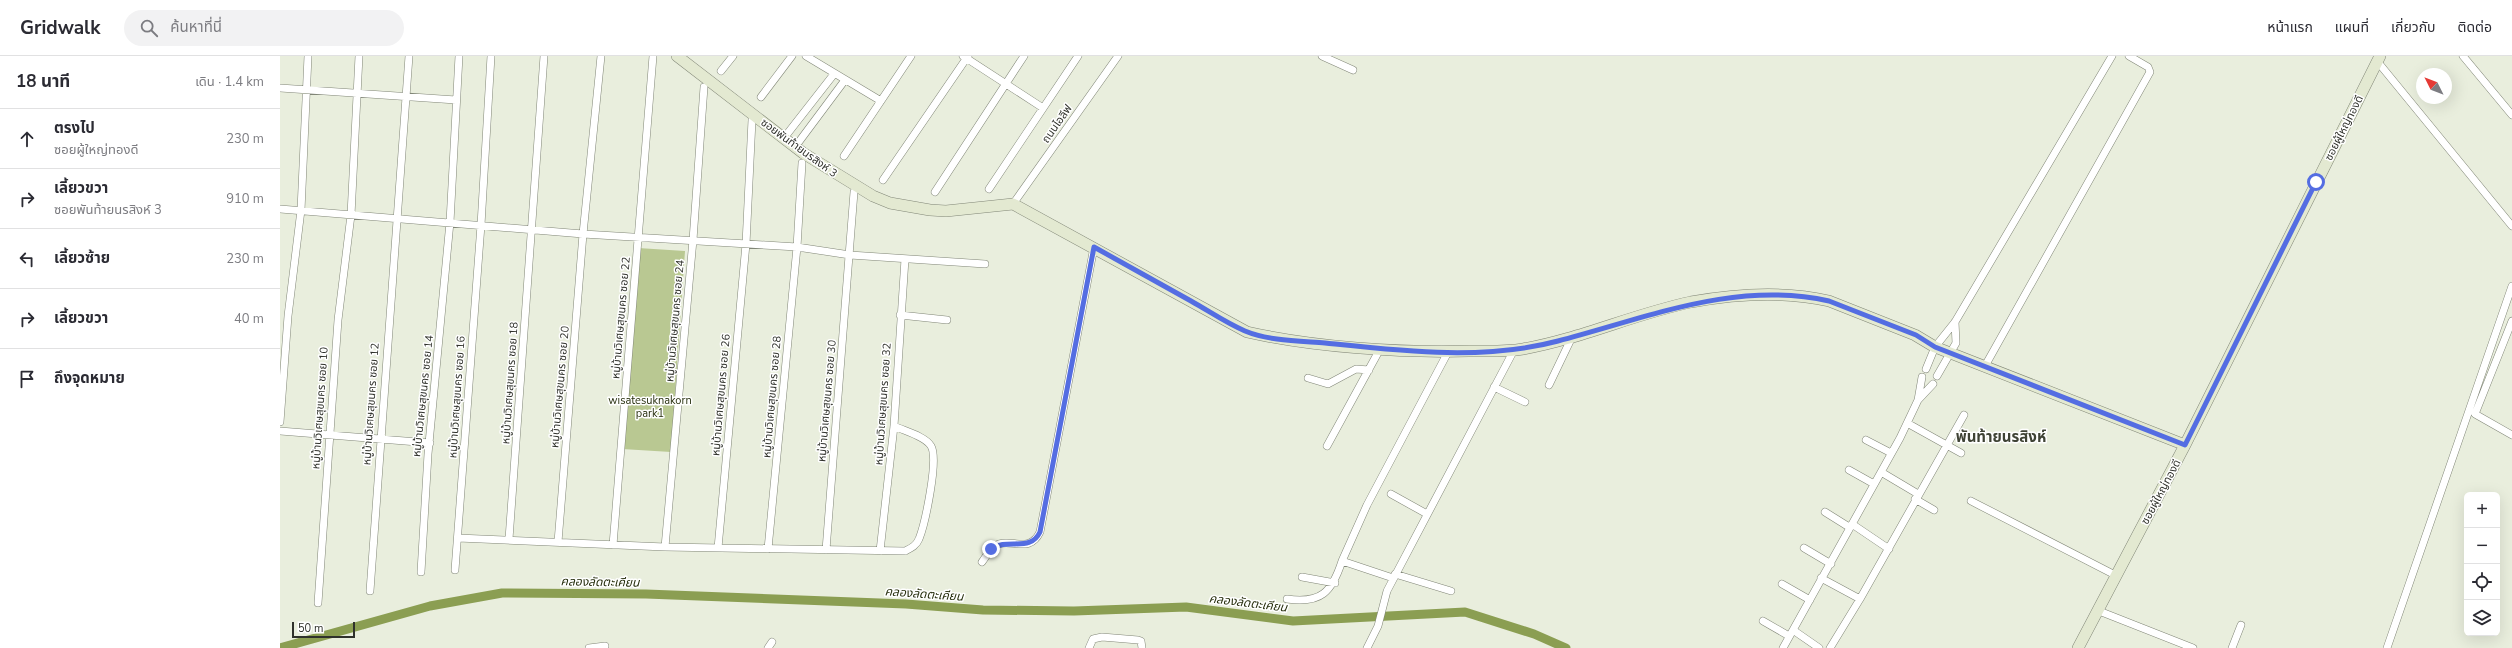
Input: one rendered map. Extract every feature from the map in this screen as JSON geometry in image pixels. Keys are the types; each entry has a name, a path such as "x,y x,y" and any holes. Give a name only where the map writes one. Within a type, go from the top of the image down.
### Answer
{"street":[{"path":"280,422 282,366 301,210 308,56"},
{"name":"หมู่บ้านวิเศษสุขนคร ซอย 10","path":"318,603 338,320 351,215 359,56"},
{"name":"หมู่บ้านวิเศษสุขนคร ซอย 12","path":"370,591 409,56"},
{"name":"หมู่บ้านวิเศษสุขนคร ซอย 14","path":"421,572 430,443 450,222 459,56"},
{"name":"หมู่บ้านวิเศษสุขนคร ซอย 16","path":"455,570 481,225 491,56"},
{"name":"หมู่บ้านวิเศษสุขนคร ซอย 18","path":"509,539 533,229 544,56"},
{"name":"หมู่บ้านวิเศษสุขนคร ซอย 20","path":"558,542 583,234 602,56"},
{"name":"หมู่บ้านวิเศษสุขนคร ซอย 22","path":"613,545 653,56"},
{"name":"ซอยพันท้ายนรสิงห์ 3","path":"677,56 784,138 840,178 890,203 946,211 1013,204"},
{"path":"721,71 733,56"},
{"path":"761,97 792,56"},
{"path":"806,56 881,101"},
{"path":"844,156 911,56"},
{"path":"935,192 1024,56"},
{"path":"989,188 1078,56"},
{"name":"ถนนไอลีฟ","path":"1013,204 1118,56"},
{"path":"1322,56 1353,70"},
{"path":"1926,370 1935,347 1955,322 2112,56"},
{"path":"1985,366 2150,72 2148,67 2129,56"},
{"path":"2463,56 2512,115"},
{"path":"883,180 966,57 1043,108"},
{"path":"2379,58 2512,226"},
{"name":"ซอยผู้ใหญ่ทองดี","path":"2078,648 2099,611 2185,445 2379,58"},
{"path":"784,138 834,74"},
{"path":"795,146 845,80"},
{"name":"หมู่บ้านวิเศษสุขนคร ซอย 24","path":"665,547 693,240 704,87"},
{"path":"280,88 456,100"},
{"name":"หมู่บ้านวิเศษสุขนคร ซอย 26","path":"718,548 746,244 752,120"},
{"name":"หมู่บ้านวิเศษสุขนคร ซอย 28","path":"768,549 797,247 802,163"},
{"name":"หมู่บ้านวิเศษสุขนคร ซอย 30","path":"826,550 854,192"},
{"path":"1013,204 1247,332 1276,338 1380,349 1448,352 1514,350 1572,337 1691,302 1750,296 1814,298 1829,301 1916,335 1935,347 2185,445"},
{"path":"280,209 583,234 797,247 850,255 985,264"},
{"path":"982,562 991,549 996,545 1005,543 1028,544 1037,539 1040,532 1094,247"},
{"name":"หมู่บ้านวิเศษสุขนคร ซอย 32","path":"880,551 894,426 900,315 905,259"},
{"path":"2387,648 2512,286"},
{"path":"900,315 947,320"},
{"path":"2512,321 2475,414 2512,435"},
{"path":"1937,376 1956,343 1955,322"},
{"path":"1549,385 1572,337"},
{"path":"1327,446 1380,349"},
{"path":"1367,648 1378,626 1384,599 1394,576 1514,350"},
{"path":"1287,600 1311,601 1335,583 1342,561 1367,505 1448,352"},
{"path":"1308,378 1328,384 1356,369 1369,370"},
{"path":"1783,648 1907,423 1918,400 1922,377"},
{"path":"1918,400 1933,384"},
{"path":"1494,387 1525,402"},
{"path":"1830,648 1889,549 1964,415"},
{"path":"1907,423 1961,452"},
{"path":"458,538 509,539 665,547 906,551 913,548 918,541 935,459 931,445 926,440 894,426"},
{"path":"280,431 430,443"},
{"path":"1866,440 1891,454"},
{"path":"1848,470 1874,484"},
{"path":"1881,472 1934,510"},
{"path":"1391,494 1427,514"},
{"path":"1971,501 2117,576"},
{"path":"1825,512 1850,525 1889,549"},
{"path":"1804,548 1830,564"},
{"path":"1342,561 1451,591"},
{"path":"1302,576 1335,583"},
{"path":"1821,578 1860,599"},
{"path":"1782,584 1810,600"},
{"path":"2099,611 2193,648"},
{"path":"1762,620 1819,648"},
{"path":"2232,648 2242,625"},
{"path":"1089,648 1093,639 1102,636 1138,640 1141,641 1142,648"},
{"path":"589,648 605,646"}],"green space":[{"name":"wisatesuknakorn park1","path":"638,248 685,251 671,452 622,449"}],"waterway":[{"name":"คลองลัดตะเคียน","path":"280,648 430,606 502,593 646,594 906,604 983,610 1074,611 1186,607 1293,621 1465,612 1534,634 1566,648"}],"district":[{"name":"พันท้ายนรสิงห์","path":"2001,437"}],"route":[{"path":"991,549 996,545 1005,543 1031,543 1037,539 1040,532 1094,247 1247,332 1276,338 1380,349 1429,352 1514,350 1558,341 1691,302 1750,296 1814,298 1829,301 1916,335 1935,347 2185,445 2316,182"}]}
